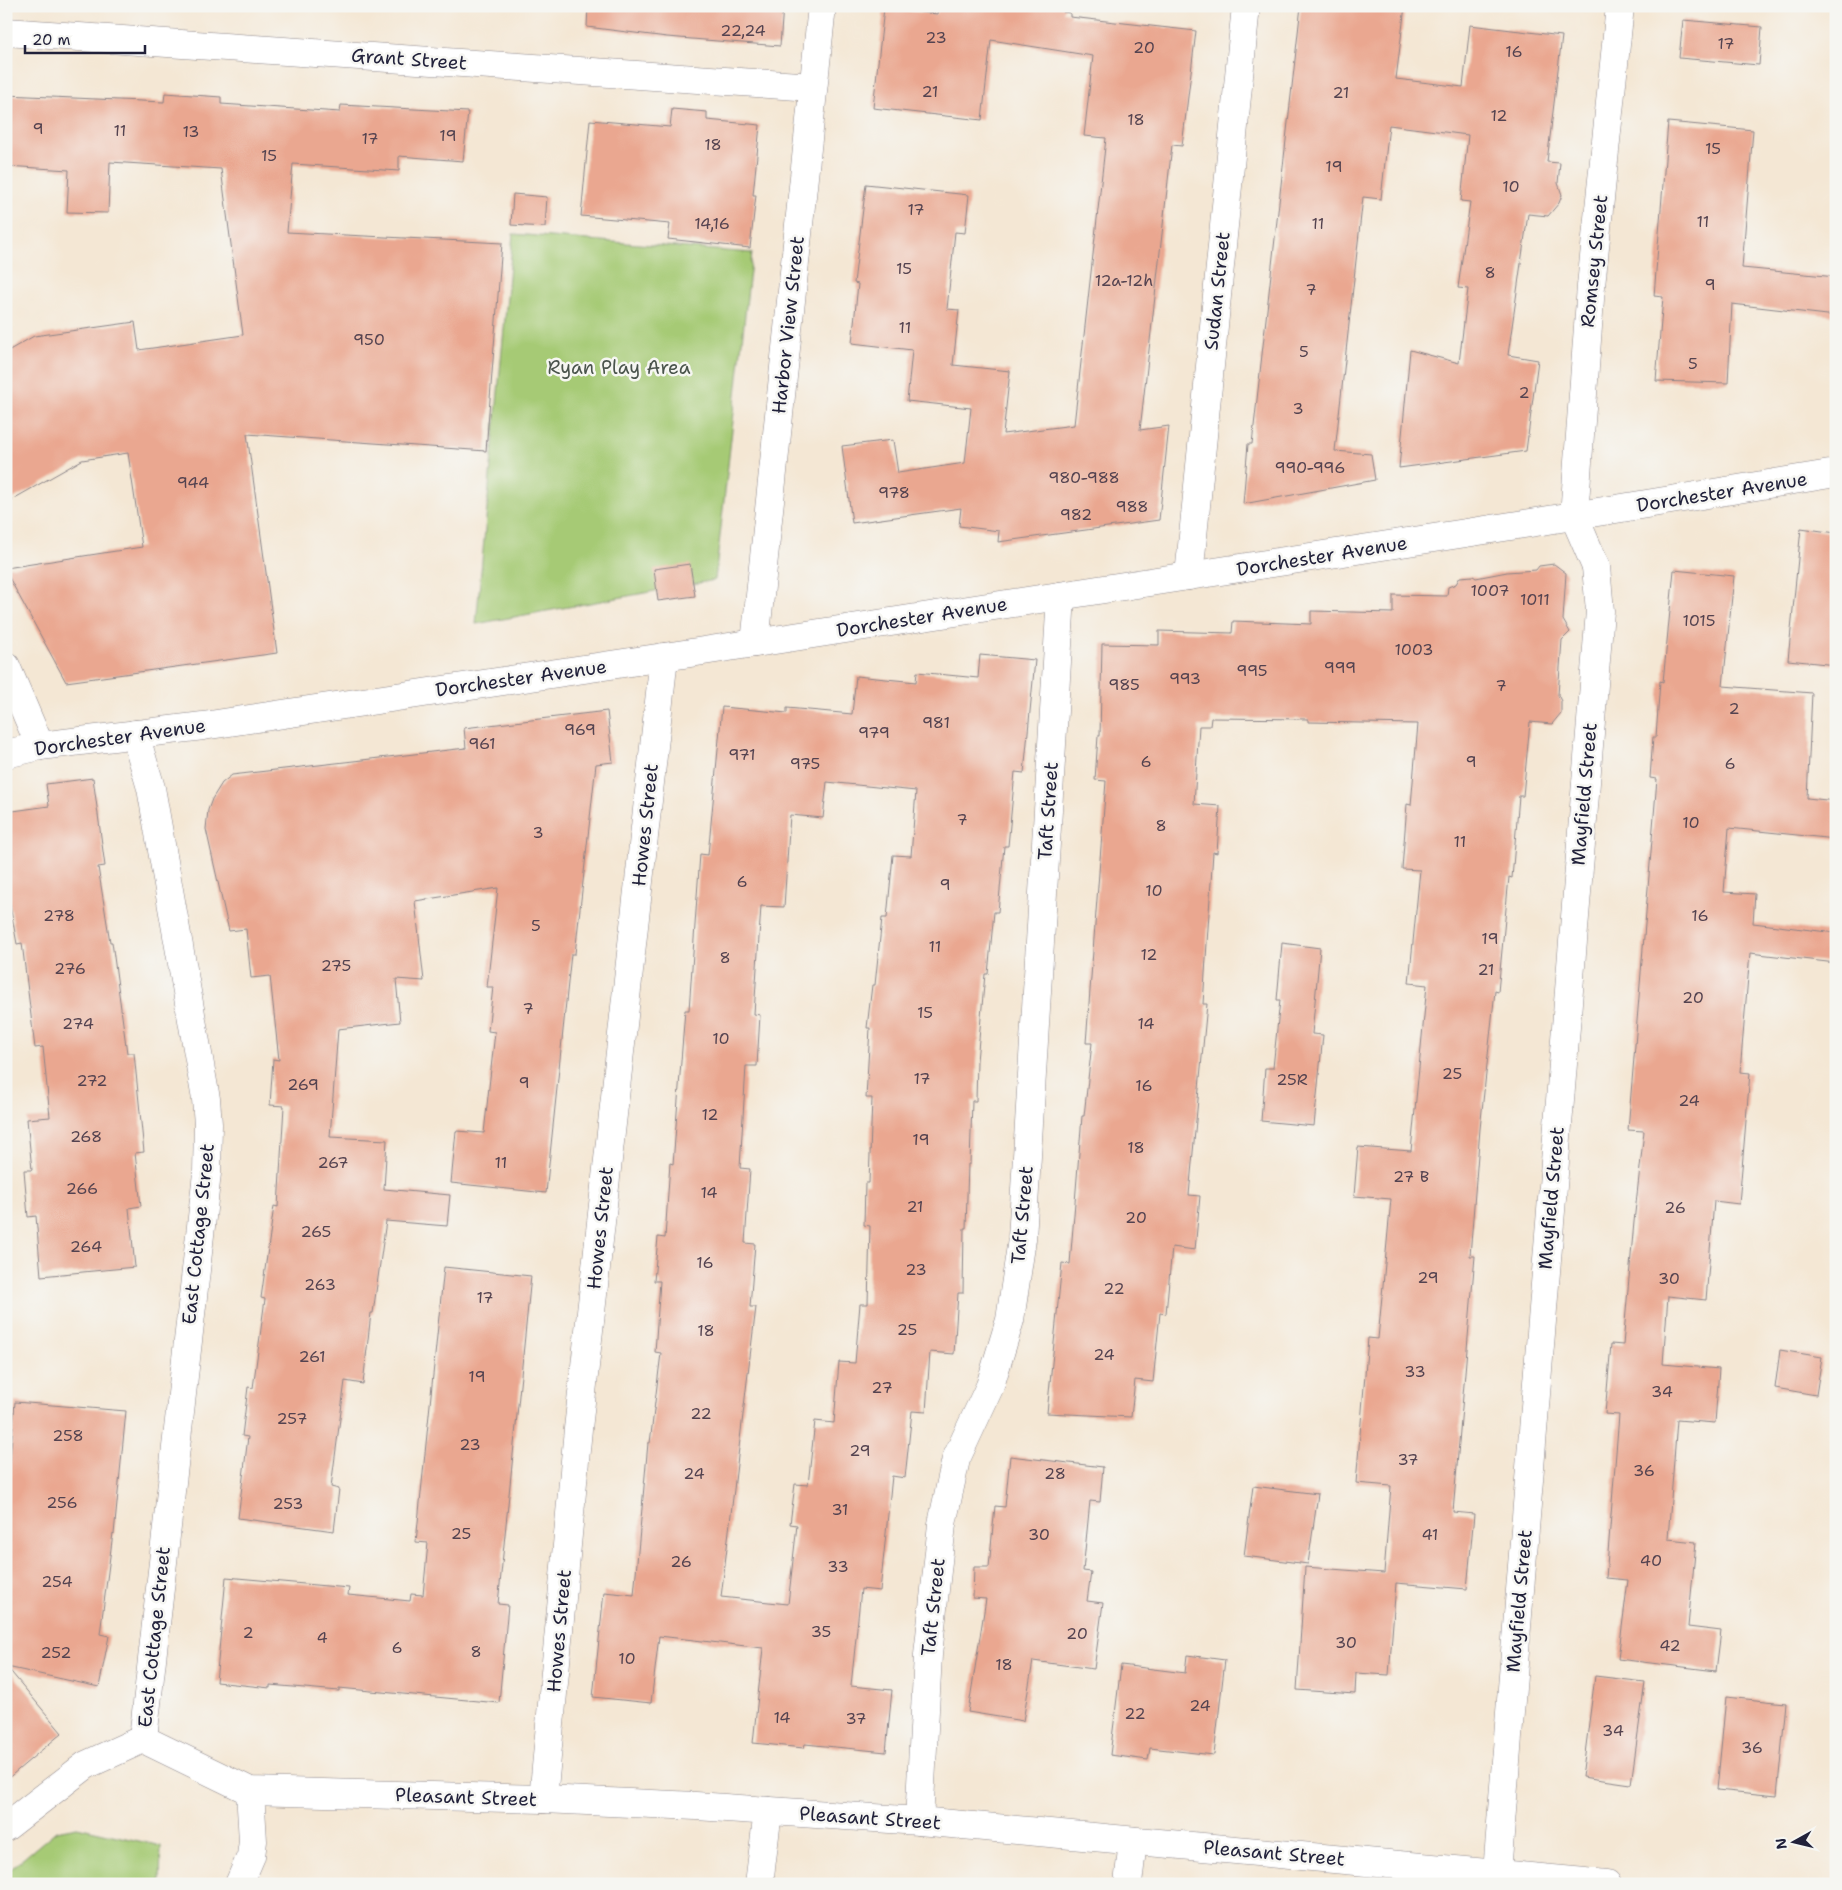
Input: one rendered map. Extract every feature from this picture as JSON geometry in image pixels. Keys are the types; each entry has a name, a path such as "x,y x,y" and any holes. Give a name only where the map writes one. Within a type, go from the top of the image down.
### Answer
{"street":[{"name":"Harbor View Street","path":"755,644 822,6"},
{"name":"Sudan Street","path":"1189,576 1246,6"},
{"name":"Romsey Street","path":"1574,516 1591,286 1620,6"},
{"name":"Grant Street","path":"6,32 813,87"},
{"name":"Dorchester Avenue","path":"6,754 40,746 213,724 755,644 1574,516 1836,473"},
{"name":"Mayfield Street","path":"1497,1879 1600,611 1596,567 1574,516"},
{"name":"Taft Street","path":"919,1821 928,1655 942,1524 956,1459 990,1386 1010,1320 1022,1239 1061,596"},
{"name":"Howes Street","path":"543,1799 578,1429 664,657"},
{"path":"6,666 40,746"},
{"name":"East Cottage Street","path":"136,734 150,788 206,1099 208,1124 207,1173 143,1739"},
{"name":"Pleasant Street","path":"143,1739 250,1790 543,1799 919,1821 1497,1879 1607,1884"},
{"path":"6,1826 86,1765 143,1739"},
{"path":"239,1884 251,1856 253,1841 250,1790"},
{"path":"759,1884 768,1811"},
{"path":"1128,1884 1133,1841"}],"green space":[{"name":"Ryan Play Area","path":"513,234 752,253 715,580 476,624"},
{"path":"77,1827 161,1846 160,1884 6,1884 6,1873 56,1831"}],"building":[{"path":"588,6 783,6 780,46 667,37 587,27"},
{"path":"938,6 1065,6 1063,12 1070,13 1070,17 1196,31 1182,146 1172,145 1140,430 1169,426 1159,520 998,542 999,531 959,526 961,508 852,523 842,446 893,440 898,473 965,463 971,408 907,401 912,350 852,343 858,284 854,283 866,184 969,195 965,233 955,232 947,309 959,310 953,365 1010,371 1003,434 1074,425 1106,138 1084,136 1093,56 991,40 982,120 873,108 884,8 937,14"},
{"path":"1301,6 1405,6 1396,79 1463,87 1470,25 1562,36 1547,162 1560,163 1558,183 1562,195 1559,203 1548,216 1528,214 1508,355 1538,360 1526,451 1399,468 1410,350 1459,363 1468,289 1458,288 1470,202 1461,201 1468,135 1389,125 1381,199 1363,197 1335,451 1371,454 1375,480 1243,504 1248,444 1252,444"},
{"path":"1683,20 1762,27 1759,65 1679,58"},
{"path":"165,93 221,97 221,104 340,112 341,105 468,112 463,161 399,156 399,171 293,164 287,232 502,243 486,451 247,434 277,653 66,682 6,572 6,568 142,547 128,453 82,460 6,503 6,352 34,336 135,322 139,350 243,335 221,169 110,162 108,213 67,212 69,170 6,166 6,95 164,102"},
{"path":"672,109 707,112 707,120 760,125 753,195 756,195 750,248 668,239 670,224 581,216 590,120 670,127"},
{"path":"1668,122 1753,130 1742,268 1836,277 1836,316 1732,304 1728,383 1656,381 1663,297 1654,296"},
{"path":"513,194 547,197 545,227 511,225"},
{"path":"1801,528 1836,533 1836,665 1788,660"},
{"path":"690,564 695,596 658,601 654,569"},
{"path":"1554,564 1566,573 1563,620 1570,632 1562,640 1558,695 1561,701 1561,713 1552,724 1530,722 1523,796 1519,796 1512,878 1509,877 1498,992 1495,991 1480,1129 1470,1256 1475,1256 1453,1512 1474,1514 1467,1589 1396,1583 1389,1675 1356,1673 1355,1694 1297,1690 1305,1567 1384,1573 1391,1486 1356,1483 1368,1338 1378,1339 1391,1199 1354,1196 1358,1147 1411,1151 1427,985 1409,983 1420,870 1402,869 1407,804 1411,805 1418,724 1308,722 1308,719 1211,718 1210,726 1199,726 1194,804 1220,806 1217,853 1213,852 1203,1004 1207,1004 1189,1195 1200,1196 1195,1250 1172,1247 1166,1314 1160,1313 1153,1382 1135,1380 1131,1417 1047,1413 1062,1263 1070,1264 1082,1116 1084,1116 1092,1043 1086,1043 1106,781 1095,780 1098,736 1100,736 1102,644 1159,645 1159,631 1232,633 1233,621 1311,624 1311,611 1393,613 1393,595 1447,596 1448,587 1456,584 1460,577 1473,576 1476,578 1507,572 1536,570 1539,566"},
{"path":"1674,570 1734,576 1723,686 1812,693 1807,798 1836,801 1836,839 1729,828 1724,892 1755,894 1753,923 1836,933 1836,963 1750,953 1740,1072 1750,1073 1739,1204 1714,1201 1706,1300 1668,1296 1663,1364 1719,1369 1715,1423 1677,1420 1668,1539 1696,1542 1688,1627 1721,1631 1716,1671 1618,1659 1628,1580 1606,1578 1619,1415 1605,1414 1611,1344 1623,1345 1644,1131 1628,1130 1657,779 1650,778 1653,737 1656,737 1660,681 1663,682"},
{"path":"980,655 1035,660 1024,773 1015,772 1008,846 1004,846 998,912 994,912 988,974 985,974 977,1061 976,1101 972,1101 966,1228 964,1228 963,1293 958,1293 954,1354 930,1352 926,1412 912,1411 905,1478 892,1476 880,1591 861,1589 851,1686 892,1690 886,1752 805,1744 804,1748 753,1743 763,1648 659,1636 651,1703 593,1697 604,1592 634,1595 648,1443 650,1443 661,1353 655,1352 660,1281 654,1281 658,1237 665,1238 670,1163 673,1164 685,1010 689,1010 700,854 708,855 722,707 787,713 787,708 852,714 856,676 916,682 917,672 978,678","holes":["827,782 916,791 911,856 893,855 887,918 882,918 875,985 872,985 867,1028 870,1028 866,1098 872,1098 869,1183 865,1183 864,1225 870,1226 868,1304 860,1304 855,1363 839,1362 834,1423 815,1421 808,1485 795,1484 790,1524 797,1525 788,1604 721,1597 756,1307 750,1307 755,1244 745,1243 750,1169 740,1168 746,1066 757,1066 760,1015 754,1014 761,906 784,907 790,815 823,818"]},
{"path":"607,711 613,762 596,764 575,954 571,954 546,1193 451,1183 456,1131 484,1133 495,1032 488,1031 493,987 487,987 498,888 415,901 424,981 396,979 400,1022 338,1029 330,1137 387,1140 384,1189 450,1195 447,1226 386,1221 373,1313 371,1313 363,1384 345,1381 331,1487 339,1489 334,1531 238,1518 248,1437 242,1436 248,1387 253,1388 265,1299 261,1298 274,1206 278,1207 284,1106 270,1105 273,1059 279,1060 270,976 251,978 246,929 229,931 206,829 208,810 212,799 222,783 232,775 466,748 464,728"},
{"path":"93,778 105,866 98,867 110,942 112,942 127,1053 134,1053 144,1152 135,1153 141,1206 129,1208 135,1267 41,1276 36,1216 28,1217 24,1170 32,1170 27,1119 50,1117 43,1047 35,1048 22,943 17,944 6,883 6,812 49,806 46,784"},
{"path":"1282,943 1320,948 1312,1034 1323,1035 1314,1126 1261,1121 1265,1068 1273,1068 1280,1000 1277,1000"},
{"path":"444,1267 531,1276 498,1604 508,1605 499,1703 339,1688 339,1691 270,1685 270,1688 216,1682 226,1577 349,1588 348,1595 410,1601 411,1594 423,1595 428,1543 416,1542"},
{"path":"1780,1350 1822,1357 1816,1395 1775,1388"},
{"path":"15,1402 126,1411 114,1534 100,1634 109,1636 99,1687 7,1667 62,1733 6,1780 6,1471 9,1471"},
{"path":"1010,1456 1103,1467 1100,1502 1090,1501 1083,1571 1091,1572 1087,1601 1103,1603 1094,1669 1033,1661 1023,1721 968,1712 986,1599 973,1598 974,1567 989,1567 995,1506 1005,1507"},
{"path":"1253,1486 1318,1494 1308,1564 1244,1556"},
{"path":"1187,1655 1225,1660 1214,1755 1150,1748 1148,1760 1110,1755 1121,1665 1185,1673"},
{"path":"1595,1676 1645,1682 1631,1784 1582,1777"},
{"path":"1726,1697 1786,1703 1777,1796 1717,1790"}]}
